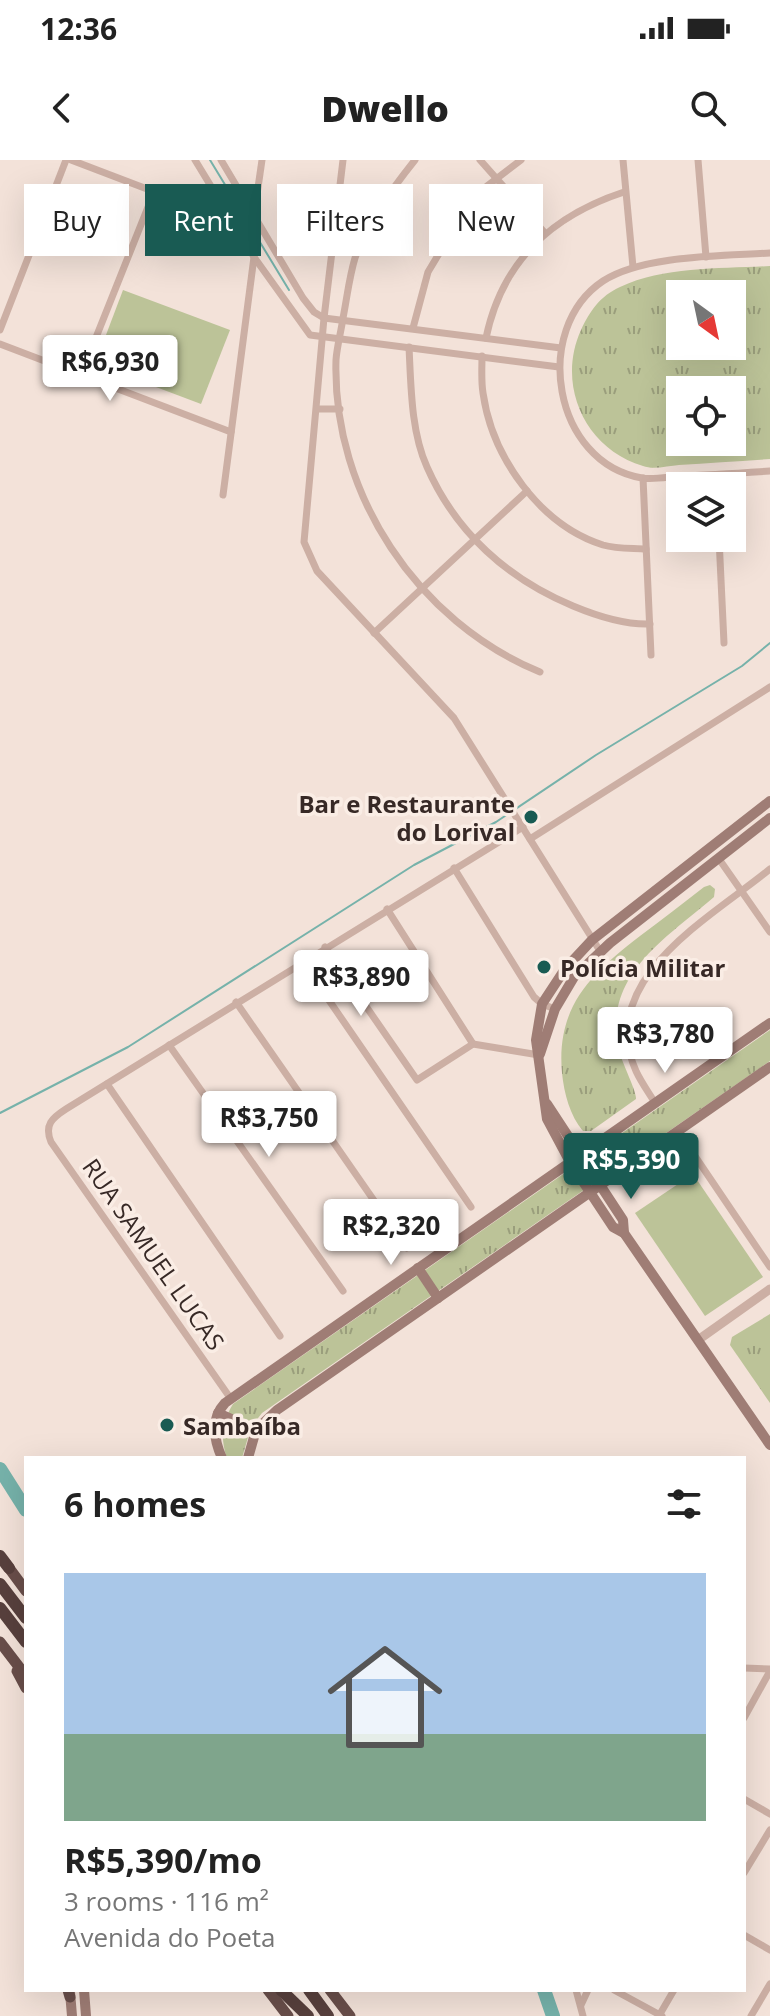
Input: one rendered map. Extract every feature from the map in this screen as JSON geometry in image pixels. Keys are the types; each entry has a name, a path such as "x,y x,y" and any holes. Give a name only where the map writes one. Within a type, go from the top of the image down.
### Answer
{"highway":[{"path":"0,1556 24,1588"},
{"path":"9,1568 24,1580"},
{"path":"0,1584 24,1615"},
{"path":"0,1608 24,1639"},
{"path":"0,1642 24,1673"},
{"path":"15,1662 24,1685"},
{"path":"291,1992 308,2016"},
{"path":"310,1992 328,2016"},
{"path":"332,1992 350,2016"},
{"path":"278,1995 286,2016"},
{"path":"278,1995 308,2016"}],"main road":[{"path":"594,1189 570,1162 547,1119 536,1040 542,1004 565,969 592,940 770,801"},
{"path":"539,1055 555,1009 574,977 600,951 770,818"},
{"path":"221,1456 215,1434 218,1413 231,1399 770,1023"},
{"path":"249,1456 256,1430 277,1410 770,1067"},
{"path":"547,1104 580,1155 613,1227 624,1233 770,1445"},
{"path":"418,1268 438,1298"},
{"path":"218,1413 256,1430"},
{"path":"69,1992 72,2016"},
{"path":"84,1992 86,2016"}],"street":[{"path":"0,330 68,160 145,189"},
{"path":"195,160 210,184"},
{"path":"221,160 235,184"},
{"path":"259,184 262,160"},
{"path":"343,160 324,318 304,542 317,571 454,718 600,951"},
{"path":"415,160 386,197 355,259 336,364 346,440 364,500 393,552 420,588 447,616 472,634 513,661 540,672"},
{"path":"480,160 545,233"},
{"path":"413,328 428,272 464,214 496,178 521,160"},
{"path":"623,160 633,267"},
{"path":"698,160 706,257"},
{"path":"486,338 490,317 503,285 528,249 545,233 591,204 624,192"},
{"path":"81,375 145,215"},
{"path":"261,227 303,298 314,312 324,318 561,348"},
{"path":"666,477 643,478 614,467 589,449 572,423 561,392 559,367 566,330 583,299 605,280 633,267 706,257 770,253"},
{"path":"254,257 308,334 559,367"},
{"path":"223,495 254,257"},
{"path":"0,344 231,432"},
{"path":"409,347 416,423 426,466 474,541 520,580 547,596 601,617 650,624"},
{"path":"482,356 483,391 493,432 527,491 558,520 583,536 605,545 646,549"},
{"path":"317,409 340,409"},
{"path":"746,472 770,471"},
{"path":"643,478 651,655"},
{"path":"374,633 527,491"},
{"path":"720,552 724,643"},
{"path":"530,839 770,687"},
{"path":"280,1336 107,1084 521,824"},
{"path":"719,859 770,932"},
{"path":"454,868 534,997 555,1009"},
{"path":"655,1103 636,1072 627,1035 634,998 654,967 672,947 770,869"},
{"path":"387,909 473,1044"},
{"path":"325,947 417,1080 473,1044 539,1055"},
{"path":"302,961 471,1207"},
{"path":"236,1002 407,1248"},
{"path":"169,1045 343,1291"},
{"name":"RUA SAMUEL LUCAS","path":"107,1084 54,1118 47,1131 51,1142 231,1399"},
{"path":"678,1131 770,1267"},
{"path":"698,1340 770,1289"},
{"path":"746,1668 770,1670 746,1714"},
{"path":"746,1800 770,1814"},
{"path":"746,1870 770,1830"},
{"path":"746,1936 770,1950"},
{"path":"751,2016 770,1984"},
{"path":"577,1992 583,2016"},
{"path":"581,2005 587,1992"},
{"path":"618,1992 661,2015 673,1992"}],"green space":[{"path":"770,266 770,459 651,468 623,458 605,445 591,430 581,412 574,393 574,351 581,330 596,305 620,287 637,280 694,270"},
{"path":"123,290 230,330 201,404 95,364"},
{"path":"710,885 715,889 714,897 644,958 621,995 616,1017 617,1042 636,1099 591,1131 583,1131 568,1104 562,1073 562,1049 571,1010 592,978 606,964"},
{"path":"770,1030 770,1061 262,1413 251,1427 243,1456 226,1456 223,1444 226,1417 233,1404"},
{"path":"693,1174 763,1277 705,1316 635,1213"},
{"path":"770,1314 770,1403 730,1345 732,1337"}],"waterway":[{"path":"210,160 289,290"},
{"path":"0,1113 128,1047 414,865 496,822 596,755 742,666 770,643"},
{"path":"0,1469 24,1507"},
{"path":"545,1992 553,2016"}],"place":[{"name":"Bar e Restaurante do Lorival","path":"531,817"},
{"name":"Polícia Militar","path":"544,967"},
{"name":"Sambaíba","path":"167,1425"}]}
